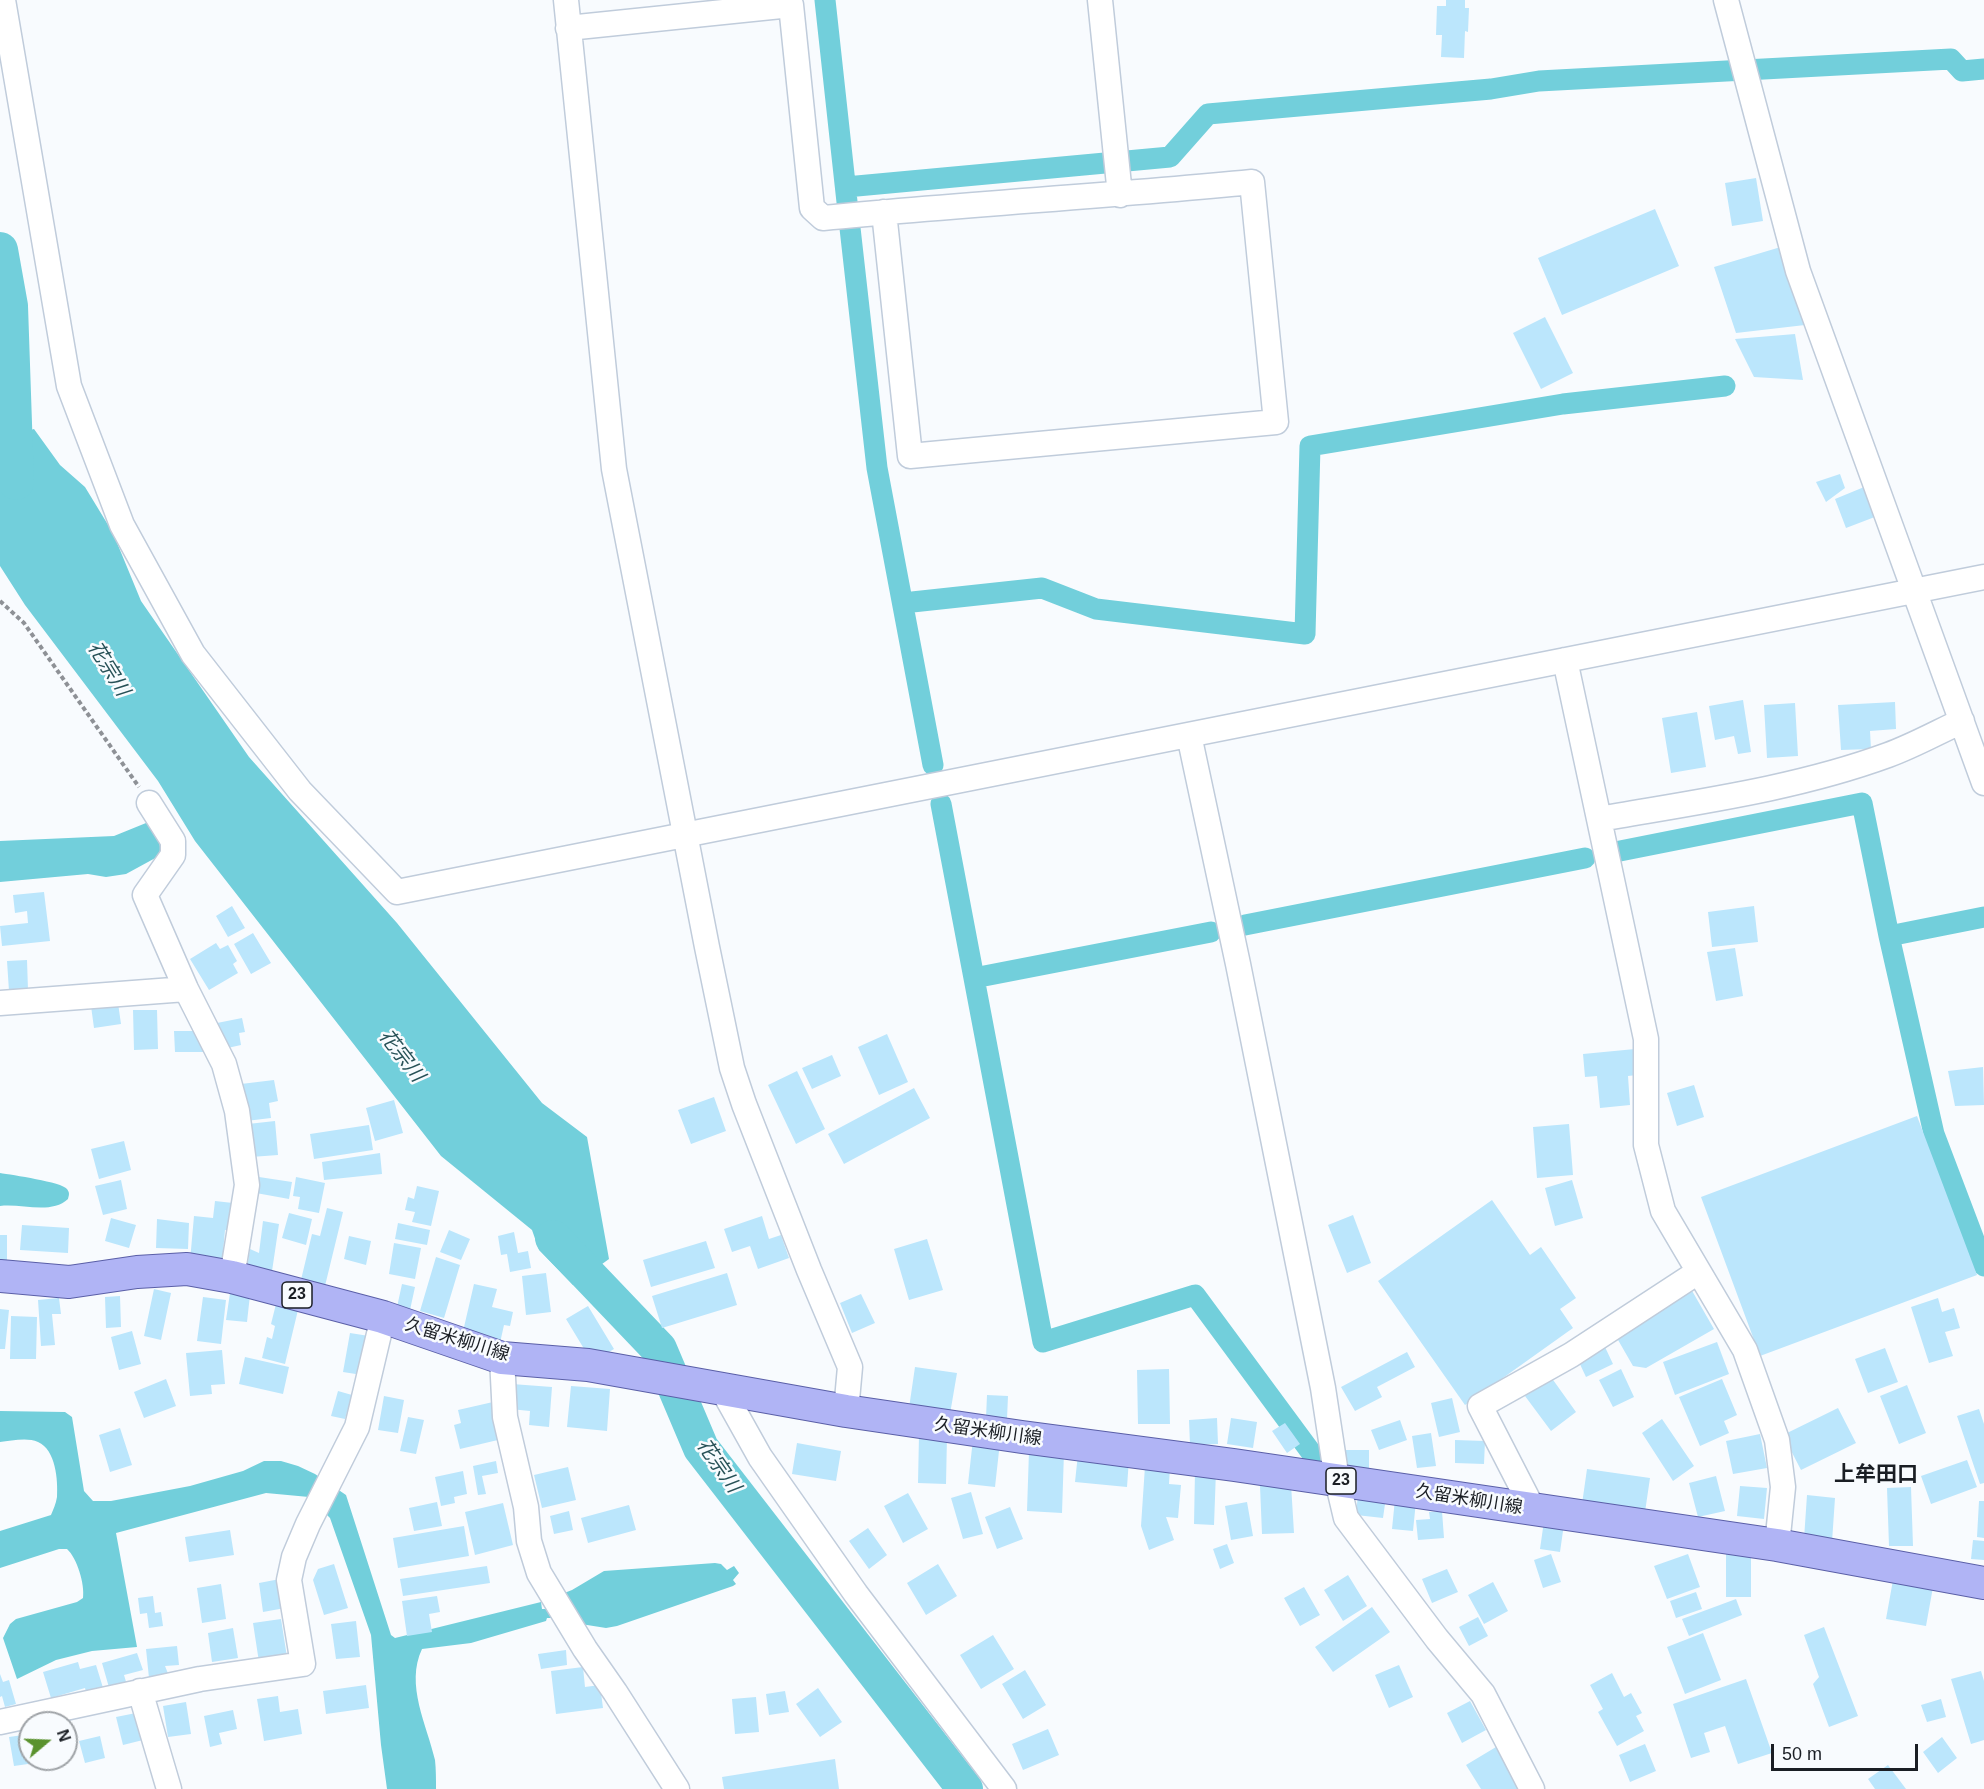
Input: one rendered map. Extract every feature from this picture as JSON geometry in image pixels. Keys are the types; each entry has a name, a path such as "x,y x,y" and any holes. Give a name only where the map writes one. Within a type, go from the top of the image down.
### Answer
{"main road":[{"name":"久留米柳川線","path":"0,1276 69,1282 137,1272 187,1269 232,1278 383,1317 502,1358 588,1365 846,1411 1777,1545 1984,1583"}],"street":[{"path":"3,0 69,386 122,525 193,654 300,791 397,892 1984,577"},
{"path":"566,0 614,469 685,834 732,1068 805,1259 850,1367 846,1411"},
{"path":"1100,0 1120,195"},
{"path":"1726,0 1798,271 1984,783"},
{"path":"568,28 791,5 812,208 823,218 884,212 1120,195 1252,182 1276,422 910,456 884,212"},
{"path":"1566,660 1646,1038 1646,1145 1663,1211 1745,1350 1777,1440 1783,1487 1777,1545"},
{"path":"1599,819 1776,788 1889,755 1962,721"},
{"path":"1189,735 1238,964 1318,1364 1337,1480 1346,1518 1437,1639 1483,1694 1532,1789"},
{"path":"149,803 173,842 173,855 145,895 186,989 224,1064 237,1111 247,1185 232,1278"},
{"path":"0,1003 186,989"},
{"path":"1533,1509 1480,1406 1571,1355 1698,1272"},
{"path":"0,1722 200,1679 303,1664 289,1580 294,1557 357,1427 383,1317"},
{"path":"502,1358 505,1417 526,1507 529,1541 539,1573 585,1649 677,1789"},
{"path":"710,1386 835,1565 1004,1789"},
{"path":"140,1691 169,1789"}],"path":[{"path":"0,601 24,623 149,803"}],"water":[{"path":"34,429 60,465 85,487 113,533 141,601 249,757 397,923 542,1103 587,1137 609,1259 573,1285 539,1250 532,1230 441,1156 195,841 158,781 25,605 0,566 0,480 7,477 5,437"},
{"path":"146,823 158,838 159,856 126,874 106,877 88,874 0,882 0,841 114,836"},
{"path":"0,1173 63,1186 69,1192 68,1199 61,1204 45,1207 0,1206"},
{"path":"0,1411 65,1412 72,1417 84,1491 93,1501 111,1501 190,1486 243,1471 264,1461 281,1461 315,1474 346,1495 391,1635 395,1638 541,1602 542,1609 547,1609 554,1597 572,1590 604,1571 715,1563 721,1564 727,1570 734,1566 739,1573 733,1580 736,1584 733,1586 617,1626 606,1628 547,1618 546,1621 471,1643 422,1649 417,1663 417,1691 435,1760 436,1789 387,1789 371,1635 330,1518 309,1497 266,1493 116,1533 137,1647 92,1651 56,1660 17,1679 3,1638 10,1624 16,1619 77,1602 83,1598 83,1592 77,1565 67,1549 59,1549 0,1568 0,1531 51,1515 56,1502 57,1490 55,1466 44,1446 29,1440 0,1442"}],"building":[{"path":"1446,0 1465,0 1465,8 1469,8 1464,58 1441,57 1442,35 1436,35 1437,6 1446,6"},
{"path":"1756,178 1763,221 1732,226 1725,183"},
{"path":"1655,209 1679,266 1562,315 1538,258"},
{"path":"1784,246 1805,325 1736,333 1714,267"},
{"path":"1545,317 1573,373 1541,389 1513,333"},
{"path":"1795,334 1803,380 1754,377 1735,339"},
{"path":"1840,474 1845,488 1826,502 1816,482"},
{"path":"1869,485 1880,515 1846,528 1835,499"},
{"path":"1743,700 1751,752 1738,754 1734,736 1715,740 1709,706"},
{"path":"1895,702 1896,729 1870,731 1871,749 1841,750 1838,705"},
{"path":"1795,703 1798,756 1767,758 1764,705"},
{"path":"1697,712 1706,767 1671,773 1662,718"},
{"path":"44,892 50,941 2,946 0,926 28,923 27,911 15,913 13,895"},
{"path":"232,906 245,928 228,937 216,916"},
{"path":"1754,906 1758,942 1712,947 1708,912"},
{"path":"253,933 271,963 251,974 234,944"},
{"path":"216,943 220,949 228,945 237,961 233,964 238,973 209,990 190,959"},
{"path":"1735,948 1743,996 1716,1001 1707,952"},
{"path":"27,960 28,990 9,991 7,961"},
{"path":"118,1003 121,1024 94,1028 91,1006"},
{"path":"133,1010 157,1010 158,1049 134,1050"},
{"path":"242,1018 245,1032 239,1033 241,1045 223,1049 217,1023"},
{"path":"174,1031 204,1031 204,1052 175,1052"},
{"path":"887,1034 908,1082 879,1095 858,1047"},
{"path":"1635,1049 1637,1075 1628,1076 1630,1105 1600,1108 1597,1076 1585,1077 1583,1054"},
{"path":"832,1055 841,1076 812,1089 802,1068"},
{"path":"1983,1067 1984,1105 1955,1106 1948,1071"},
{"path":"797,1071 825,1129 796,1144 768,1085"},
{"path":"274,1080 278,1101 269,1103 271,1118 246,1121 241,1084"},
{"path":"1694,1085 1704,1117 1677,1126 1667,1093"},
{"path":"914,1088 930,1118 844,1164 828,1134"},
{"path":"714,1097 726,1131 691,1144 678,1110"},
{"path":"394,1100 403,1133 375,1141 366,1108"},
{"path":"1917,1116 1977,1275 1760,1356 1701,1197"},
{"path":"275,1121 278,1155 251,1157 248,1124"},
{"path":"1569,1124 1573,1175 1537,1178 1533,1127"},
{"path":"369,1125 373,1150 314,1159 310,1134"},
{"path":"124,1141 131,1170 99,1179 91,1149"},
{"path":"380,1153 382,1174 324,1180 322,1162"},
{"path":"259,1177 292,1182 289,1199 256,1193"},
{"path":"296,1177 325,1183 319,1213 298,1209 300,1197 293,1196"},
{"path":"121,1180 127,1209 103,1215 95,1186"},
{"path":"1572,1180 1583,1218 1555,1226 1545,1188"},
{"path":"417,1186 439,1191 431,1226 412,1222 415,1212 405,1210 408,1197 414,1199"},
{"path":"1492,1200 1530,1255 1541,1247 1576,1298 1560,1309 1573,1328 1465,1405 1378,1281"},
{"path":"215,1201 233,1203 230,1231 225,1230 222,1264 190,1261 194,1216 213,1218"},
{"path":"327,1208 343,1212 324,1290 300,1284 312,1234 320,1236"},
{"path":"289,1213 312,1219 306,1245 282,1238"},
{"path":"1353,1215 1371,1263 1347,1273 1328,1225"},
{"path":"762,1216 769,1239 781,1235 789,1258 758,1269 750,1246 732,1252 724,1229"},
{"path":"111,1218 136,1225 129,1248 105,1241"},
{"path":"157,1219 189,1223 188,1249 156,1248"},
{"path":"263,1221 279,1224 271,1278 246,1274 250,1249 259,1253"},
{"path":"398,1223 430,1230 427,1245 395,1239"},
{"path":"22,1225 69,1228 68,1253 20,1250"},
{"path":"449,1230 470,1239 461,1260 440,1252"},
{"path":"514,1232 518,1253 528,1251 531,1268 510,1272 507,1254 501,1255 498,1236"},
{"path":"0,1235 7,1235 7,1265 0,1265"},
{"path":"349,1236 371,1241 366,1265 344,1259"},
{"path":"927,1239 943,1290 909,1300 894,1249"},
{"path":"706,1241 715,1268 651,1287 643,1260"},
{"path":"394,1243 421,1248 415,1279 389,1274"},
{"path":"436,1257 460,1265 444,1318 420,1311"},
{"path":"546,1273 551,1312 526,1315 522,1276"},
{"path":"727,1273 737,1305 662,1328 652,1296"},
{"path":"402,1284 415,1287 410,1310 397,1307"},
{"path":"474,1284 497,1289 492,1307 513,1312 510,1326 504,1325 500,1343 461,1340"},
{"path":"154,1289 171,1293 161,1340 144,1336"},
{"path":"1691,1289 1714,1329 1646,1368 1633,1366 1614,1333"},
{"path":"230,1293 250,1295 247,1322 226,1320"},
{"path":"861,1294 875,1323 852,1333 840,1303"},
{"path":"120,1296 121,1327 106,1328 105,1297"},
{"path":"203,1297 226,1300 221,1344 197,1341"},
{"path":"59,1298 61,1314 52,1314 55,1345 41,1346 38,1300"},
{"path":"1938,1298 1942,1312 1954,1308 1960,1328 1945,1332 1953,1356 1929,1363 1911,1307"},
{"path":"276,1304 298,1310 285,1364 262,1358 267,1337 272,1339 275,1326 271,1324"},
{"path":"588,1306 614,1349 592,1362 566,1319"},
{"path":"0,1309 9,1310 5,1349 0,1349"},
{"path":"11,1316 37,1317 36,1359 10,1359"},
{"path":"132,1331 141,1364 119,1370 111,1337"},
{"path":"350,1333 369,1336 362,1375 343,1372"},
{"path":"1717,1342 1729,1374 1675,1395 1663,1362"},
{"path":"1605,1347 1613,1364 1586,1377 1578,1360"},
{"path":"1885,1348 1898,1382 1868,1393 1855,1359"},
{"path":"222,1350 225,1384 211,1385 212,1394 190,1396 186,1353"},
{"path":"1407,1352 1415,1367 1377,1387 1382,1397 1355,1411 1341,1387"},
{"path":"245,1357 289,1367 283,1394 239,1384"},
{"path":"915,1367 957,1373 950,1414 909,1408"},
{"path":"1169,1369 1170,1424 1138,1424 1137,1370"},
{"path":"1621,1369 1634,1397 1613,1407 1599,1380"},
{"path":"1551,1377 1576,1412 1551,1431 1525,1396"},
{"path":"166,1379 176,1406 144,1418 134,1392"},
{"path":"1722,1379 1737,1415 1724,1421 1729,1433 1700,1446 1679,1397"},
{"path":"512,1384 552,1387 549,1427 529,1425 530,1411 510,1409"},
{"path":"1907,1385 1926,1433 1899,1444 1880,1396"},
{"path":"571,1386 610,1389 607,1431 567,1427"},
{"path":"338,1391 352,1395 345,1419 331,1416"},
{"path":"987,1395 1008,1396 1007,1419 986,1418"},
{"path":"384,1396 404,1400 398,1433 378,1430"},
{"path":"1452,1398 1460,1432 1439,1437 1431,1403"},
{"path":"493,1402 502,1439 460,1449 454,1425 461,1423 458,1410"},
{"path":"1838,1408 1856,1443 1801,1470 1783,1435"},
{"path":"1979,1409 1984,1424 1984,1483 1980,1484 1957,1416"},
{"path":"408,1417 424,1420 416,1454 400,1451"},
{"path":"1217,1418 1218,1444 1190,1445 1189,1420"},
{"path":"1231,1418 1257,1422 1253,1448 1227,1444"},
{"path":"1662,1419 1694,1466 1673,1481 1642,1433"},
{"path":"1400,1420 1407,1440 1379,1450 1371,1430"},
{"path":"1285,1423 1300,1444 1287,1453 1272,1431"},
{"path":"120,1428 132,1465 110,1472 99,1435"},
{"path":"1431,1433 1436,1466 1417,1468 1412,1436"},
{"path":"1760,1434 1767,1468 1733,1474 1726,1441"},
{"path":"919,1435 947,1436 946,1484 918,1483"},
{"path":"973,1439 1000,1442 995,1487 968,1484"},
{"path":"1455,1440 1485,1441 1484,1464 1455,1463"},
{"path":"797,1443 841,1451 836,1481 792,1474"},
{"path":"1344,1450 1369,1450 1369,1471 1344,1471"},
{"path":"1029,1451 1064,1452 1062,1513 1027,1511"},
{"path":"1078,1454 1129,1459 1127,1487 1075,1482"},
{"path":"1967,1460 1977,1487 1931,1504 1921,1476"},
{"path":"496,1461 498,1473 482,1476 486,1494 478,1495 473,1466"},
{"path":"1145,1466 1170,1467 1169,1484 1181,1485 1178,1518 1166,1517 1174,1540 1149,1550 1141,1526"},
{"path":"568,1467 576,1500 542,1508 534,1475"},
{"path":"1587,1469 1650,1478 1645,1512 1582,1504"},
{"path":"463,1471 467,1494 454,1497 455,1503 441,1506 435,1477"},
{"path":"1195,1471 1216,1471 1214,1525 1194,1524"},
{"path":"1716,1476 1725,1511 1698,1517 1689,1483"},
{"path":"1291,1484 1294,1533 1262,1534 1260,1486"},
{"path":"1740,1486 1767,1488 1764,1519 1737,1516"},
{"path":"1911,1487 1913,1546 1889,1546 1887,1488"},
{"path":"971,1492 983,1534 963,1539 951,1498"},
{"path":"908,1493 928,1529 903,1543 884,1506"},
{"path":"1358,1494 1386,1497 1383,1518 1356,1515"},
{"path":"1807,1495 1835,1498 1832,1542 1804,1539"},
{"path":"1395,1499 1416,1501 1413,1531 1392,1529"},
{"path":"1979,1501 1984,1501 1984,1538 1977,1537"},
{"path":"437,1502 442,1526 414,1531 409,1508"},
{"path":"1247,1502 1253,1536 1231,1540 1225,1506"},
{"path":"503,1503 513,1545 475,1555 465,1512"},
{"path":"629,1505 636,1530 588,1543 581,1518"},
{"path":"1010,1507 1023,1539 997,1549 985,1517"},
{"path":"569,1511 573,1530 554,1534 550,1516"},
{"path":"1442,1511 1444,1538 1418,1540 1416,1520 1430,1519 1429,1512"},
{"path":"1544,1521 1564,1524 1560,1552 1540,1549"},
{"path":"464,1526 469,1556 398,1568 393,1538"},
{"path":"868,1528 887,1555 869,1569 849,1541"},
{"path":"230,1530 234,1555 189,1562 185,1537"},
{"path":"1973,1540 1984,1541 1984,1560 1971,1559"},
{"path":"1227,1544 1234,1563 1220,1569 1213,1549"},
{"path":"1726,1549 1751,1549 1751,1597 1726,1597"},
{"path":"1551,1554 1561,1582 1543,1588 1534,1560"},
{"path":"1688,1554 1700,1587 1667,1599 1654,1566"},
{"path":"334,1564 348,1608 324,1615 313,1580 318,1569"},
{"path":"938,1564 957,1596 926,1615 907,1583"},
{"path":"487,1566 490,1583 403,1596 400,1579"},
{"path":"1447,1569 1458,1592 1432,1603 1422,1579"},
{"path":"1348,1575 1367,1606 1343,1621 1324,1590"},
{"path":"280,1579 285,1608 263,1612 259,1583"},
{"path":"1893,1580 1933,1587 1926,1626 1886,1619"},
{"path":"1493,1582 1508,1611 1484,1624 1468,1595"},
{"path":"221,1584 226,1619 202,1623 197,1588"},
{"path":"1304,1587 1320,1615 1300,1626 1284,1598"},
{"path":"1696,1592 1702,1609 1676,1618 1670,1601"},
{"path":"153,1596 155,1613 161,1612 163,1626 149,1628 147,1613 140,1614 138,1598"},
{"path":"437,1596 440,1612 429,1614 432,1632 407,1636 402,1601"},
{"path":"1736,1599 1742,1615 1689,1636 1682,1619"},
{"path":"1372,1607 1390,1632 1333,1672 1315,1647"},
{"path":"1478,1617 1488,1636 1469,1646 1459,1627"},
{"path":"281,1619 287,1657 259,1662 253,1623"},
{"path":"356,1621 360,1657 336,1659 331,1624"},
{"path":"1824,1627 1858,1716 1829,1727 1813,1684 1819,1677 1804,1635"},
{"path":"233,1628 238,1658 212,1662 208,1633"},
{"path":"1703,1633 1721,1680 1685,1694 1667,1647"},
{"path":"993,1635 1014,1669 981,1689 960,1655"},
{"path":"177,1646 179,1665 165,1666 169,1676 149,1678 146,1649"},
{"path":"566,1650 567,1665 541,1669 538,1654"},
{"path":"137,1653 143,1670 124,1675 127,1685 110,1691 102,1663"},
{"path":"78,1662 80,1669 96,1665 104,1691 87,1696 85,1688 51,1698 43,1672"},
{"path":"1399,1665 1413,1697 1389,1708 1375,1675"},
{"path":"583,1667 585,1687 600,1685 603,1708 556,1714 551,1671"},
{"path":"1025,1670 1046,1705 1023,1719 1002,1684"},
{"path":"1981,1671 1984,1681 1984,1740 1971,1744 1951,1679"},
{"path":"1612,1673 1624,1697 1631,1693 1642,1713 1636,1716 1644,1731 1617,1746 1598,1712 1603,1709 1590,1685"},
{"path":"0,1674 3,1682 9,1680 16,1704 5,1707 2,1696 0,1697"},
{"path":"1746,1679 1772,1753 1738,1764 1725,1726 1704,1733 1710,1752 1691,1758 1673,1704"},
{"path":"366,1685 369,1708 326,1714 323,1691"},
{"path":"818,1688 842,1722 820,1737 796,1704"},
{"path":"785,1691 789,1712 769,1715 766,1694"},
{"path":"278,1696 280,1712 298,1709 302,1734 264,1741 257,1699"},
{"path":"756,1697 759,1732 735,1734 732,1699"},
{"path":"1941,1699 1946,1717 1927,1722 1921,1705"},
{"path":"1470,1701 1486,1730 1462,1743 1447,1713"},
{"path":"186,1702 191,1734 168,1737 163,1706"},
{"path":"233,1710 237,1729 219,1733 222,1744 210,1747 204,1716"},
{"path":"136,1713 143,1740 123,1745 116,1717"},
{"path":"1048,1729 1059,1755 1023,1770 1012,1744"},
{"path":"18,1736 18,1765 14,1766 9,1737"},
{"path":"100,1736 105,1758 85,1763 79,1741"},
{"path":"1942,1737 1957,1758 1938,1773 1923,1752"},
{"path":"1645,1744 1656,1771 1630,1782 1619,1755"},
{"path":"1496,1747 1521,1787 1481,1789 1466,1765"},
{"path":"835,1759 839,1789 724,1789 722,1777"},
{"path":"1888,1765 1906,1789 1875,1789 1868,1779"}],"waterway":[{"path":"825,0 848,211"},
{"path":"846,187 1170,157 1208,114 1491,89 1539,81 1951,59 1962,71 1984,69"},
{"path":"850,228 877,468 933,765"},
{"name":"花宗川","path":"0,250 10,306 16,482"},
{"path":"903,603 1042,588 1096,609 1305,634 1310,446 1563,404 1725,386"},
{"path":"1620,851 1862,803 1889,936 1984,917"},
{"path":"941,804 1043,1342 1195,1295 1316,1459"},
{"path":"1245,925 1585,858"},
{"path":"974,978 1211,932"},
{"path":"1889,936 1934,1134 1984,1266"},
{"name":"花宗川","path":"553,1238 659,1349 701,1448 965,1789"}],"district":[{"name":"上牟田口","path":"1876,1475"}]}
